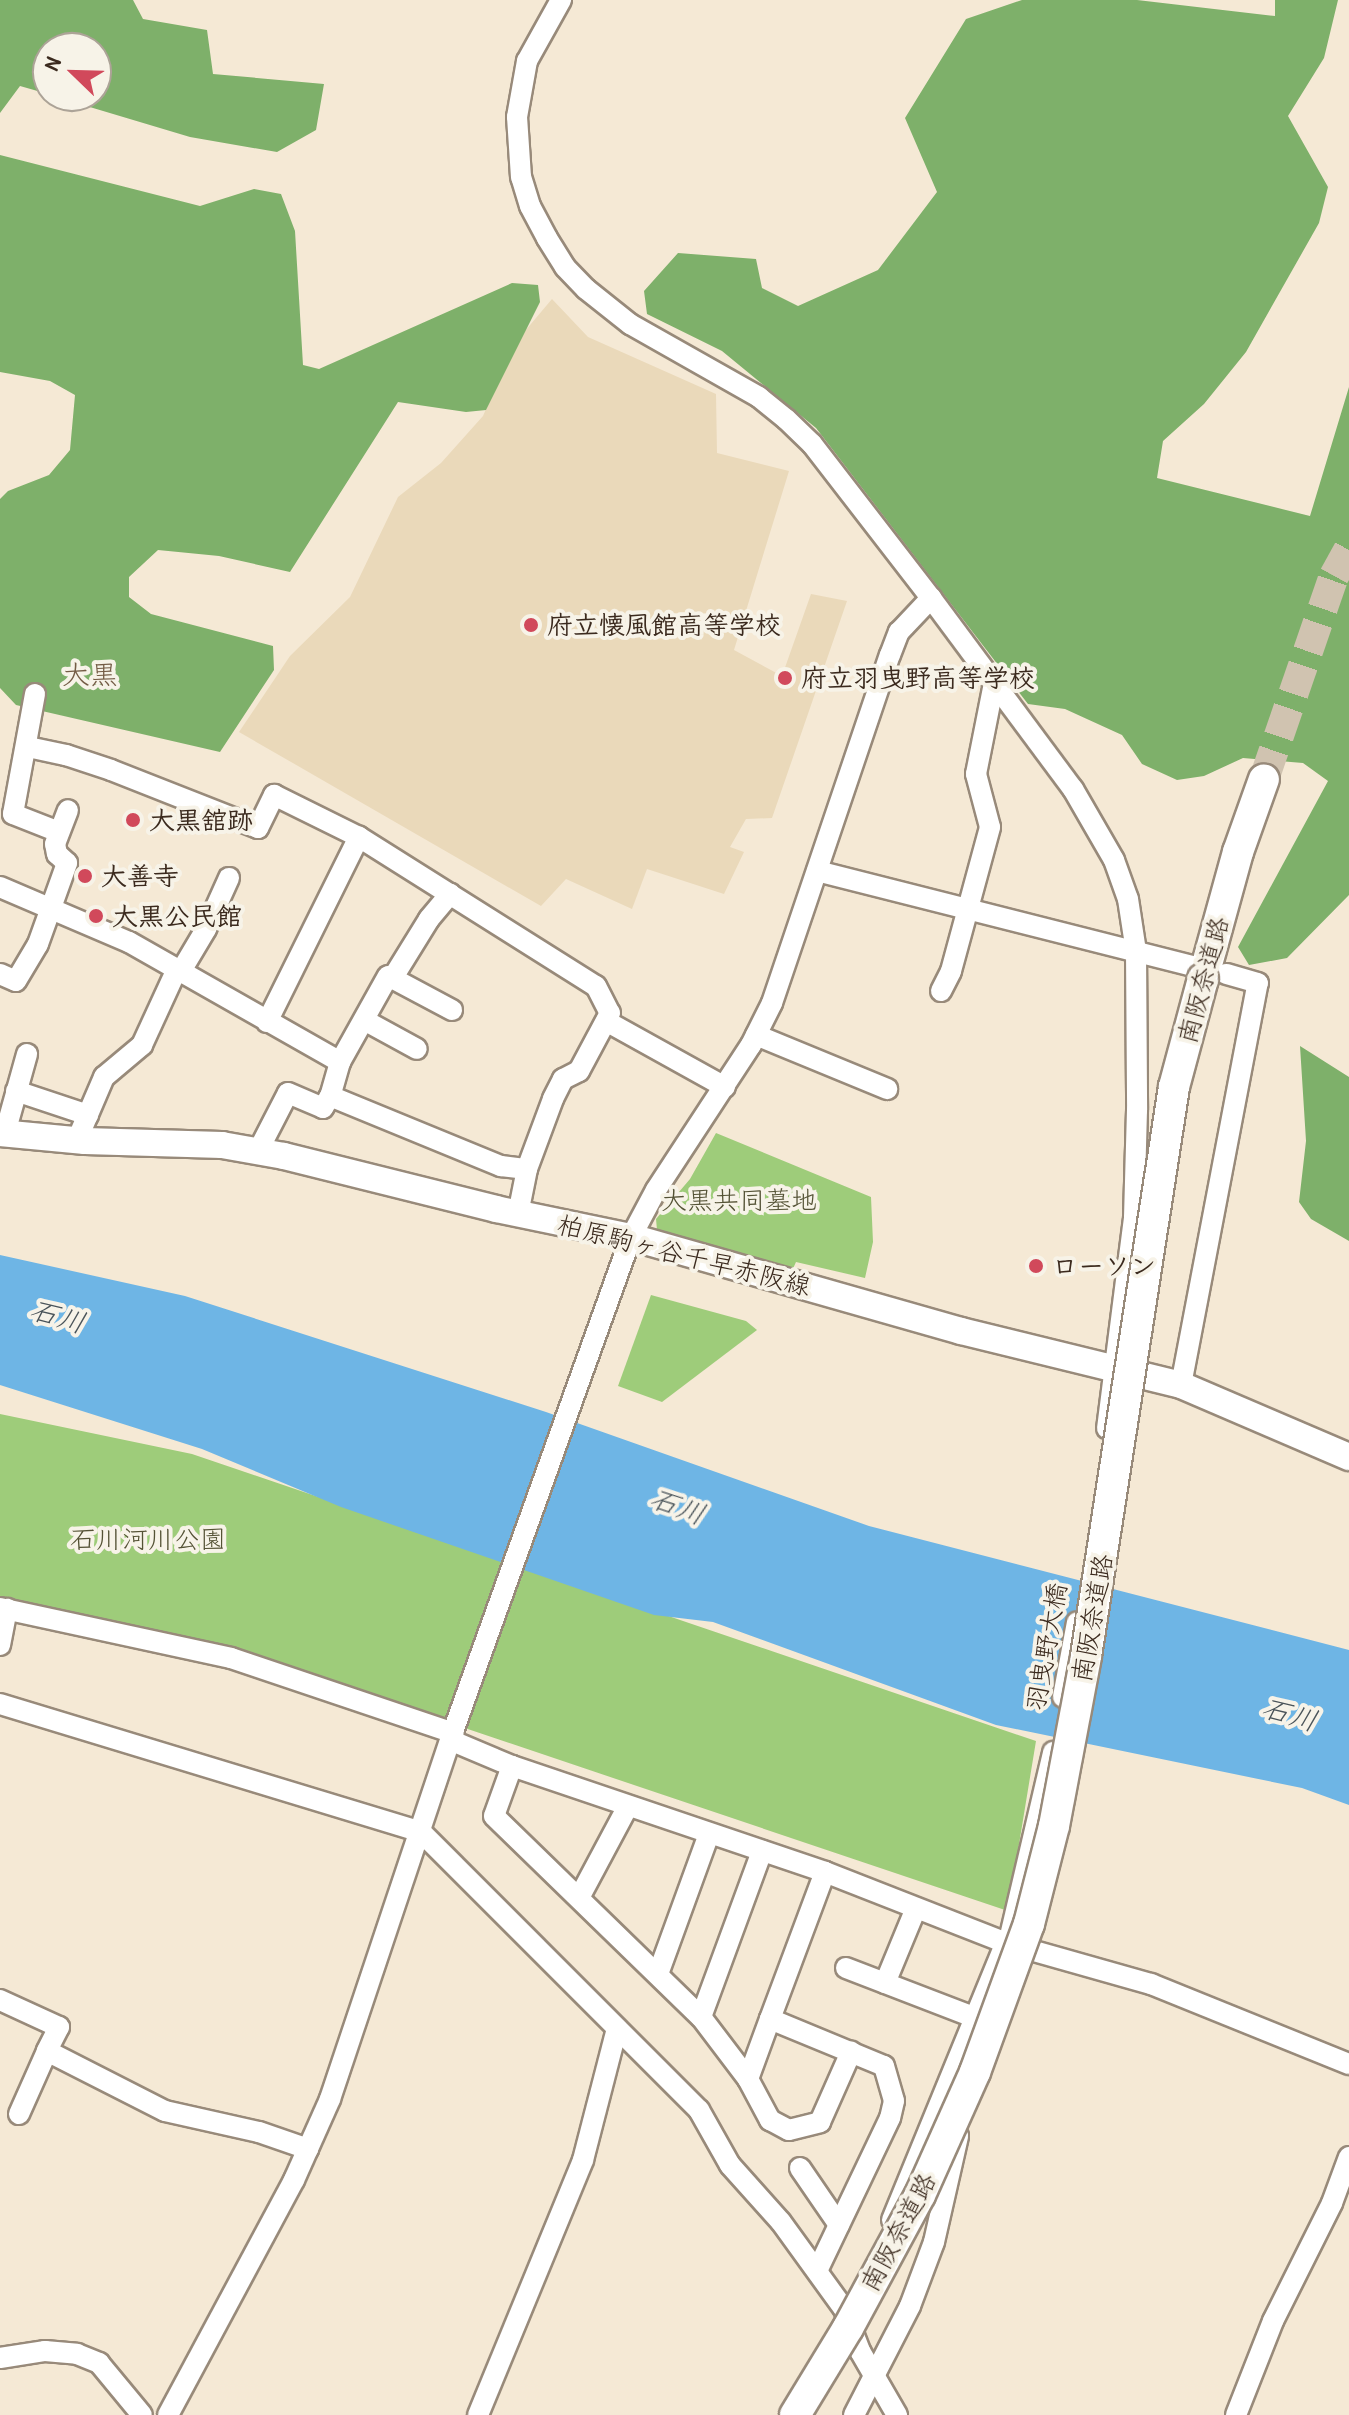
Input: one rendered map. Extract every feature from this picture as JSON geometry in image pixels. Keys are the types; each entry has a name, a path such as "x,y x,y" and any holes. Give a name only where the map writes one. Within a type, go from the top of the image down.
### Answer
{"highway":[{"name":"南阪奈道路","path":"808,2415 858,2333 928,2200 985,2073 1039,1927 1069,1808 1103,1623 1210,976 1238,852 1270,782"},
{"name":"南阪奈道路","path":"795,2415 920,2195 975,2072 1029,1924 1054,1826 1086,1656 1174,1087 1210,976"}],"main road":[{"name":"柏原駒ヶ谷千早赤阪線","path":"2,1133 77,1140 222,1145 258,1151 518,1214 627,1246 961,1331 1113,1380 1181,1385 1349,1457"}],"street":[{"name":"羽曳野大橋","path":"561,0 527,61 517,117 521,177 530,206 565,267 586,289 630,324 759,397 804,435 931,598 1073,789 1114,860 1128,899 1136,951 1134,1218 1098,1502 1051,1764 1006,1943"},
{"path":"168,2415 308,2149 330,2099 455,1730 627,1246 656,1190 756,1035 791,953 899,632 931,598"},
{"path":"941,991 951,971 990,827 976,774 994,683"},
{"path":"35,694 28,747 10,775 13,814 59,832"},
{"path":"28,747 100,766 258,828 274,795 359,837 596,986 610,1013 579,1071 563,1079 527,1169 518,1214"},
{"path":"0,974 16,981 38,944 67,863 57,854 55,844 68,810"},
{"path":"267,1022 359,837"},
{"path":"817,871 1136,951 1210,976 1258,983 1181,1385"},
{"path":"77,1140 104,1077 142,1045 179,970 206,929 229,878"},
{"path":"0,887 129,942 340,1062"},
{"path":"392,979 429,919 450,894"},
{"path":"258,1151 288,1093 323,1108 330,1096 340,1062 388,976 452,1010"},
{"path":"364,1020 417,1049"},
{"path":"606,1021 725,1087"},
{"path":"756,1035 887,1089"},
{"path":"2,1133 27,1054"},
{"path":"16,1091 88,1115"},
{"path":"330,1096 501,1166 527,1169"},
{"path":"0,1645 4,1609 231,1658 455,1730 512,1766 825,1872 1006,1943 1151,1984 1349,2064"},
{"path":"0,1704 421,1832 699,2110 730,2165 818,2269 844,2309 860,2351 897,2415"},
{"path":"512,1766 494,1816 580,1896 701,2017 748,2079 770,2120 789,2130 820,2122 851,2052"},
{"path":"580,1896 628,1806"},
{"path":"658,1974 709,1834"},
{"path":"701,2017 762,1851"},
{"path":"748,2079 825,1872"},
{"path":"885,1983 916,1908"},
{"path":"782,2415 889,2228 1006,1943"},
{"path":"854,2415 910,2306 934,2242 980,2035 1003,1968 1006,1943"},
{"path":"846,1968 976,2018"},
{"path":"0,2000 59,2027 19,2114"},
{"path":"770,2019 884,2066 894,2101 890,2118 818,2269"},
{"path":"478,2415 583,2160 617,2029"},
{"path":"47,2051 165,2111 234,2125 308,2149"},
{"path":"1236,2415 1273,2321 1332,2203 1349,2157"},
{"path":"800,2168 839,2225"},
{"path":"0,2358 45,2351 77,2354 99,2363 142,2415"}],"shaded area":[{"name":"府立懐風館高等学校","path":"552,299 588,337 716,394 717,453 789,471 734,650 782,676 811,594 847,601 772,818 746,819 730,847 744,852 724,894 647,869 632,909 566,879 541,906 239,732 290,656 350,597 398,497 441,463 483,416 514,344"}],"green space":[{"path":"0,0 133,0 143,19 207,30 213,74 324,84 316,130 277,152 190,137 106,112 112,112 112,32 32,32 32,89 20,86 0,113"},
{"path":"1022,0 1137,0 1275,16 1275,0 1338,0 1324,58 1288,116 1328,187 1319,223 1246,352 1204,404 1163,441 1157,478 1310,516 1349,387 1349,895 1287,958 1249,965 1238,947 1328,781 1303,763 1243,758 1204,776 1177,780 1142,764 1122,735 1065,709 1028,704 816,428 722,351 647,314 644,291 678,253 756,259 762,288 798,306 878,270 937,192 905,118 966,19"},
{"path":"0,155 200,206 254,189 281,194 295,231 303,365 319,369 512,283 538,285 540,302 486,410 466,412 398,402 290,572 219,556 158,550 129,577 129,597 151,614 273,646 274,670 220,752 16,705 0,688 0,499 8,491 49,475 70,450 75,395 50,381 0,372"},
{"path":"1300,1046 1349,1077 1349,1241 1311,1219 1299,1202 1306,1141"},
{"name":"大黒共同墓地","path":"716,1133 871,1197 873,1242 865,1278 796,1262 791,1273 657,1230 656,1219 690,1179"},
{"path":"651,1295 746,1321 757,1330 662,1402 618,1386"},
{"name":"石川河川公園","path":"0,1414 192,1454 1036,1741 1008,1911 441,1720 0,1601"}],"water":[{"name":"石川","path":"0,1255 185,1296 546,1412 869,1526 1349,1650 1349,1805 1302,1788 996,1725 713,1622 654,1615 341,1507 202,1449 0,1385"}],"tunnel":[{"path":"1264,779 1334,576 1349,549"}],"place":[{"name":"府立懐風館高等学校","path":"531,625"},
{"name":"府立羽曳野高等学校","path":"785,678"},
{"name":"大黒舘跡","path":"133,820"},
{"name":"大善寺","path":"85,876"},
{"name":"大黒公民館","path":"96,916"},
{"name":"ローソン","path":"1036,1266"}],"district":[{"name":"大黒","path":"90,674"}]}
